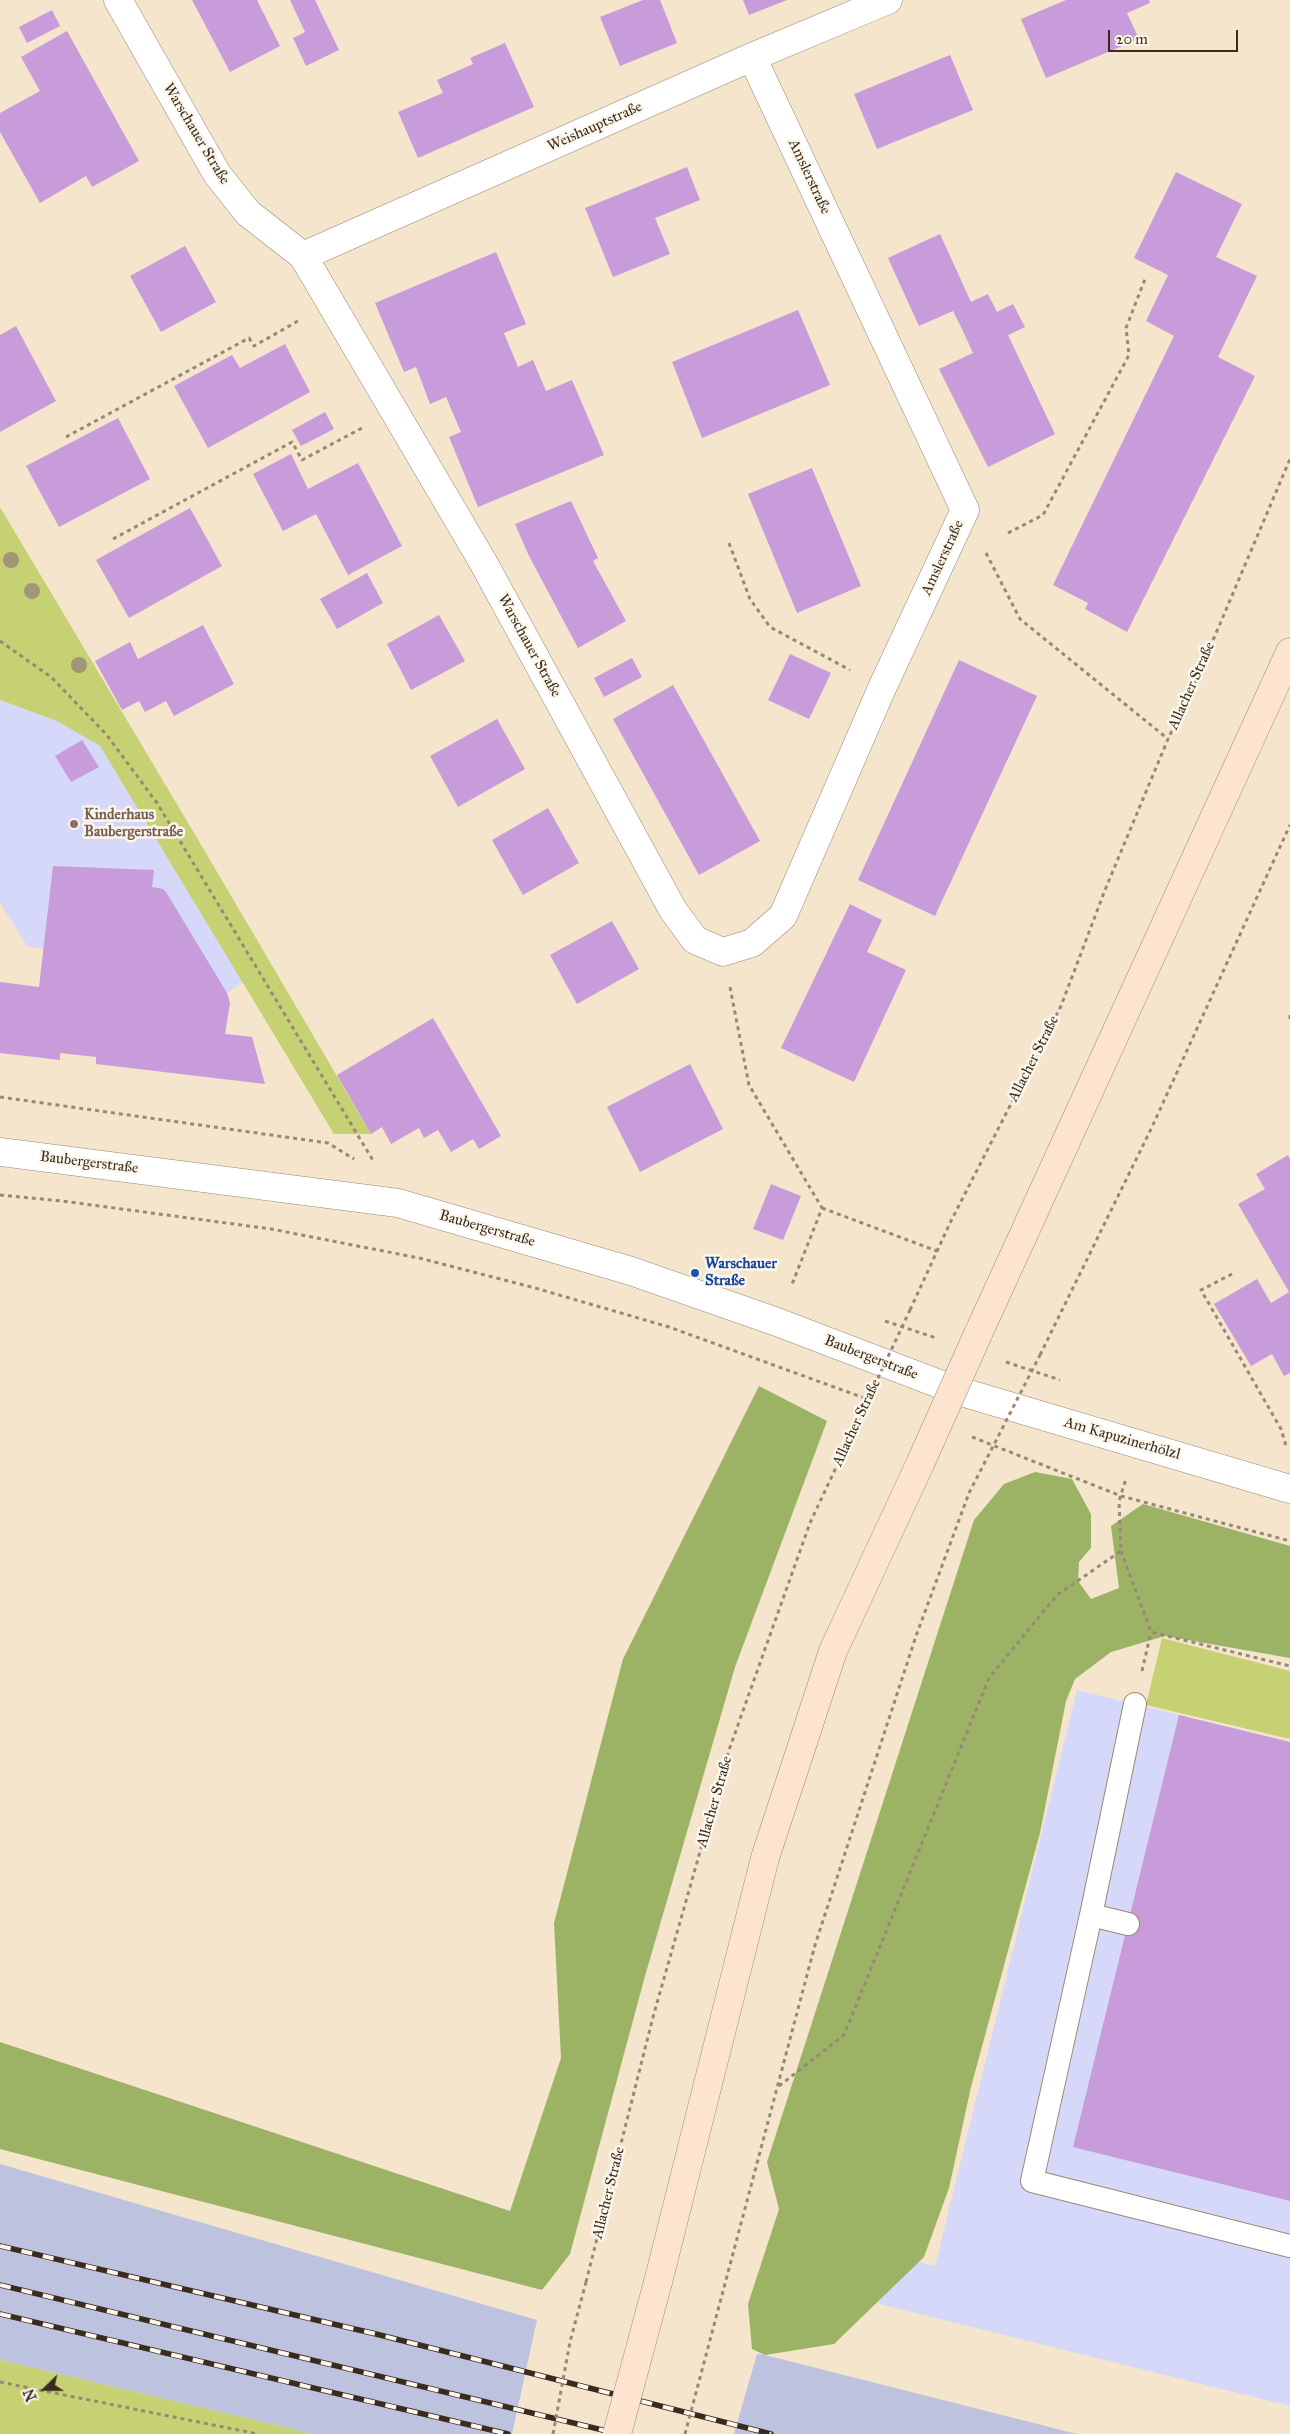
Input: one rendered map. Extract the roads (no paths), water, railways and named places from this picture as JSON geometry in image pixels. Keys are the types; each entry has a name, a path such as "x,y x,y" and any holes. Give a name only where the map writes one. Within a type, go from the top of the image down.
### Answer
{"main road":[{"path":"617,2434 658,2282 765,1858 833,1651 1290,652"}],"street":[{"name":"Warschauer Straße","path":"118,0 217,174 248,213 303,256 483,562 673,910 695,940 723,952"},
{"name":"Weishauptstraße","path":"303,256 752,57 888,0"},
{"name":"Amslerstraße","path":"723,952 752,943 784,916 882,688 965,510 752,57"},
{"name":"Baubergerstraße","path":"0,1152 398,1203 632,1271 777,1322 955,1390"},
{"name":"Am Kapuzinerhölzl","path":"955,1390 1290,1489"}],"lane":[{"path":"1134,1704 1091,1915 1032,2181 1290,2246"},
{"path":"1091,1915 1128,1924"}],"railway":[{"path":"0,2246 376,2334 771,2434"},
{"path":"0,2285 619,2434"},
{"path":"0,2314 508,2434"}],"place":[{"name":"Kinderhaus Baubergerstraße","path":"74,824"},
{"name":"Warschauer Straße","path":"695,1273"}]}
